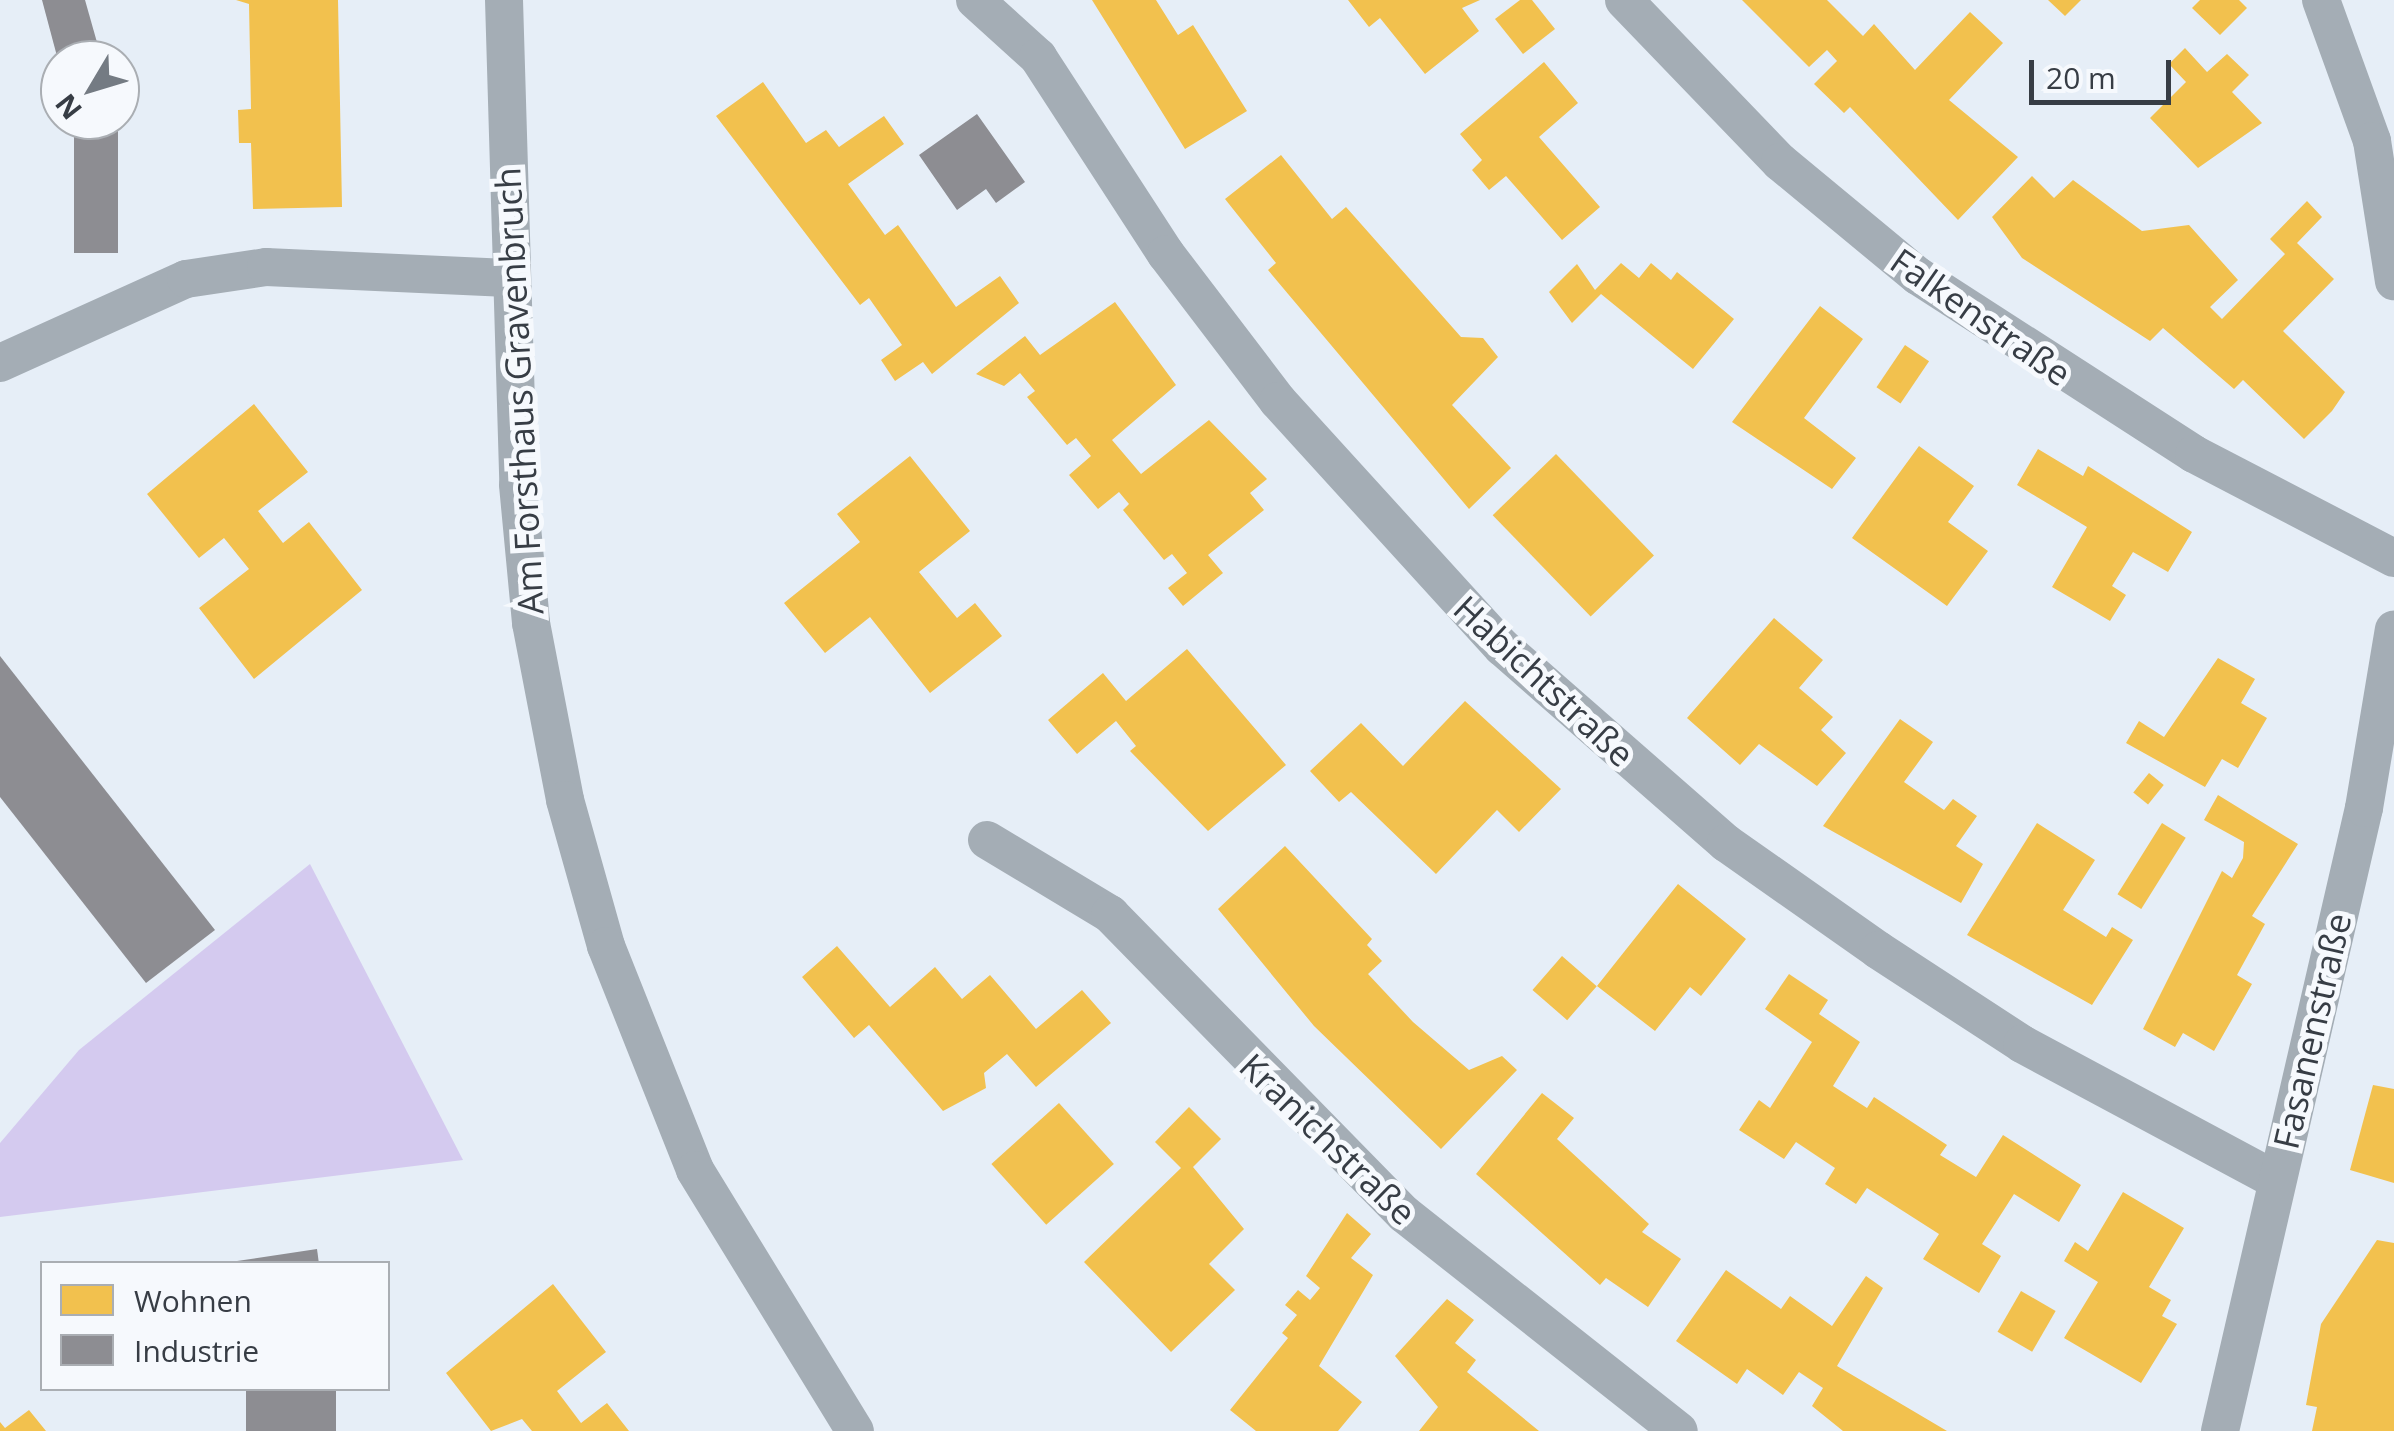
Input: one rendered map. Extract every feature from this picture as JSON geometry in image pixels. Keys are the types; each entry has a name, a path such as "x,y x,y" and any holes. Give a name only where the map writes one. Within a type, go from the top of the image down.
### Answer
{"street":[{"name":"Am Forsthaus Gravenbruch","path":"504,0 508,278 531,623 606,946 695,1170 855,1431"},
{"name":"Habichtstraße","path":"975,0 1038,58 1166,254 1278,401 1389,532 1517,660 1726,843 1878,950 2089,1083 2277,1181"},
{"name":"Falkenstraße","path":"1624,0 1780,162 1918,276 2162,435 2394,558"},
{"path":"2320,0 2372,141 2394,281"},
{"path":"0,363 186,279 266,267 508,278"},
{"name":"Fasanenstraße","path":"2220,1431 2371,773 2394,629"},
{"name":"Kranichstraße","path":"987,840 1110,914 1404,1214 1679,1431"}],"shaded area":[{"path":"310,864 463,1160 0,1217 0,1143 79,1050"}],"building: Wohnen":[{"path":"236,0 338,0 342,207 253,209 251,143 239,143 238,110 251,109 249,4"},
{"path":"1092,0 1156,0 1178,35 1193,25 1247,111 1185,149"},
{"path":"1348,0 1480,0 1462,8 1479,31 1425,74 1380,18 1369,27"},
{"path":"1520,0 1532,0 1555,29 1523,54 1495,19"},
{"path":"1742,0 1827,0 1863,36 1874,24 1915,70 1970,12 2003,43 1949,100 2018,157 1958,220 1850,107 1844,113 1814,84 1837,61 1827,50 1809,67"},
{"path":"2048,0 2081,0 2065,16"},
{"path":"2200,0 2239,0 2247,8 2220,35 2192,8"},
{"path":"2185,48 2207,72 2227,54 2249,75 2232,92 2262,123 2198,168 2150,118 2186,82 2169,64"},
{"path":"1544,62 1578,103 1539,137 1600,207 1562,240 1506,176 1489,190 1472,170 1482,160 1460,134"},
{"path":"763,82 806,143 826,130 839,147 884,116 904,144 848,184 885,235 898,225 956,307 1000,276 1019,303 932,374 923,362 895,381 881,360 902,345 869,298 860,305 716,116"},
{"path":"1281,155 1332,219 1346,207 1461,337 1483,338 1498,357 1452,405 1511,468 1469,509 1268,270 1276,263 1225,199"},
{"path":"2032,176 2054,198 2073,180 2142,231 2189,225 2238,280 2210,307 2222,319 2285,254 2270,239 2307,201 2322,217 2297,243 2334,279 2283,331 2345,392 2332,411 2304,439 2243,380 2234,389 2163,328 2150,341 2022,258 1992,217"},
{"path":"1621,263 1639,278 1651,263 1671,280 1677,272 1734,319 1693,369 1601,294 1572,323 1549,292 1577,264 1595,290"},
{"path":"1115,302 1176,385 1112,440 1141,474 1209,420 1267,479 1250,493 1264,510 1208,555 1223,573 1183,606 1168,588 1187,573 1172,554 1164,560 1123,510 1129,504 1119,492 1098,509 1069,475 1091,456 1076,438 1067,445 1027,397 1035,391 1020,373 1004,386 976,374 1025,336 1040,355"},
{"path":"1820,306 1863,339 1804,418 1856,458 1832,489 1732,422"},
{"path":"1905,345 1929,361 1901,403 1876,387"},
{"path":"254,404 308,472 258,511 283,543 309,522 362,590 254,679 199,608 249,569 224,538 199,558 147,494"},
{"path":"1919,446 1974,486 1948,522 1988,551 1947,606 1852,538"},
{"path":"2038,449 2083,476 2088,466 2192,532 2168,572 2133,552 2112,586 2126,595 2110,621 2052,587 2087,527 2017,485"},
{"path":"1556,454 1654,555 1591,617 1493,515"},
{"path":"910,456 970,531 919,572 957,618 975,603 1002,636 930,693 870,617 825,653 784,603 860,542 837,514"},
{"path":"1774,618 1823,660 1799,688 1833,717 1821,730 1846,753 1817,786 1759,744 1740,765 1687,718"},
{"path":"1187,649 1286,765 1208,831 1130,751 1136,746 1116,721 1077,754 1048,720 1103,673 1126,701"},
{"path":"2218,658 2255,679 2241,703 2267,718 2238,768 2222,759 2205,787 2126,743 2139,721 2164,737"},
{"path":"1465,701 1561,789 1519,832 1497,810 1436,874 1351,792 1339,802 1310,771 1361,723 1403,766"},
{"path":"1900,719 1933,742 1904,782 1944,810 1953,799 1977,816 1956,846 1983,864 1961,903 1823,826"},
{"path":"2149,773 2164,785 2148,804 2133,792"},
{"path":"2218,795 2298,844 2252,916 2265,924 2237,975 2252,984 2214,1051 2183,1033 2175,1047 2143,1029 2222,871 2232,878 2243,858 2244,842 2204,820"},
{"path":"2037,823 2095,860 2063,910 2106,937 2112,927 2133,940 2092,1005 1967,935"},
{"path":"2162,823 2186,838 2141,909 2117,894"},
{"path":"1285,846 1372,939 1367,945 1382,961 1368,974 1413,1022 1469,1070 1502,1056 1517,1070 1441,1149 1314,1026 1218,909"},
{"path":"1678,884 1746,939 1701,996 1690,987 1655,1031 1597,986"},
{"path":"837,946 890,1007 935,967 962,999 990,975 1036,1029 1082,990 1111,1023 1036,1087 1007,1054 984,1073 986,1088 943,1111 869,1025 854,1038 802,977"},
{"path":"1562,956 1597,986 1567,1020 1532,990"},
{"path":"1789,974 1828,1000 1819,1014 1860,1042 1833,1086 1867,1108 1874,1097 1947,1145 1940,1155 1976,1177 2003,1135 2081,1185 2059,1222 2014,1194 1982,1244 2001,1256 1979,1293 1923,1259 1939,1234 1867,1188 1856,1204 1825,1184 1835,1168 1796,1142 1784,1159 1739,1130 1759,1100 1770,1108 1812,1042 1765,1009"},
{"path":"2373,1085 2394,1089 2394,1183 2350,1170"},
{"path":"1542,1093 1574,1118 1557,1139 1649,1224 1642,1232 1681,1259 1648,1307 1606,1278 1600,1285 1476,1174"},
{"path":"1059,1103 1114,1164 1046,1225 991,1164"},
{"path":"1189,1107 1221,1139 1193,1167 1244,1229 1209,1264 1235,1290 1171,1352 1084,1262 1181,1168 1155,1142"},
{"path":"2123,1192 2184,1228 2149,1287 2171,1300 2162,1316 2177,1324 2141,1383 2064,1338 2098,1282 2064,1261 2075,1242 2088,1251"},
{"path":"1347,1213 1371,1234 1351,1258 1373,1275 1319,1366 1362,1402 1338,1431 1256,1431 1230,1410 1288,1338 1282,1333 1297,1315 1285,1305 1298,1290 1310,1300 1320,1288 1306,1276"},
{"path":"2377,1240 2394,1243 2394,1431 2312,1431 2317,1407 2306,1405 2321,1324"},
{"path":"1726,1270 1781,1309 1790,1296 1832,1326 1866,1276 1883,1288 1837,1366 1947,1431 1843,1431 1812,1406 1823,1388 1799,1372 1783,1395 1747,1369 1737,1384 1676,1341"},
{"path":"553,1284 606,1352 557,1391 581,1423 607,1403 629,1431 532,1431 522,1419 491,1431 446,1373"},
{"path":"2021,1291 2056,1311 2032,1352 1998,1332"},
{"path":"1447,1299 1474,1320 1455,1343 1476,1360 1467,1372 1539,1431 1419,1431 1438,1407 1395,1356"},
{"path":"29,1410 46,1431 0,1431 0,1422 5,1428"}],"building: Industrie":[{"path":"42,0 85,0 96,40 53,40"},
{"path":"977,114 1025,182 996,203 986,189 957,210 919,155"},
{"path":"74,140 118,140 118,253 74,253"},
{"path":"0,656 215,930 146,983 0,797"},
{"path":"317,1249 319,1261 237,1261"},
{"path":"246,1391 336,1391 336,1431 246,1431"}]}
